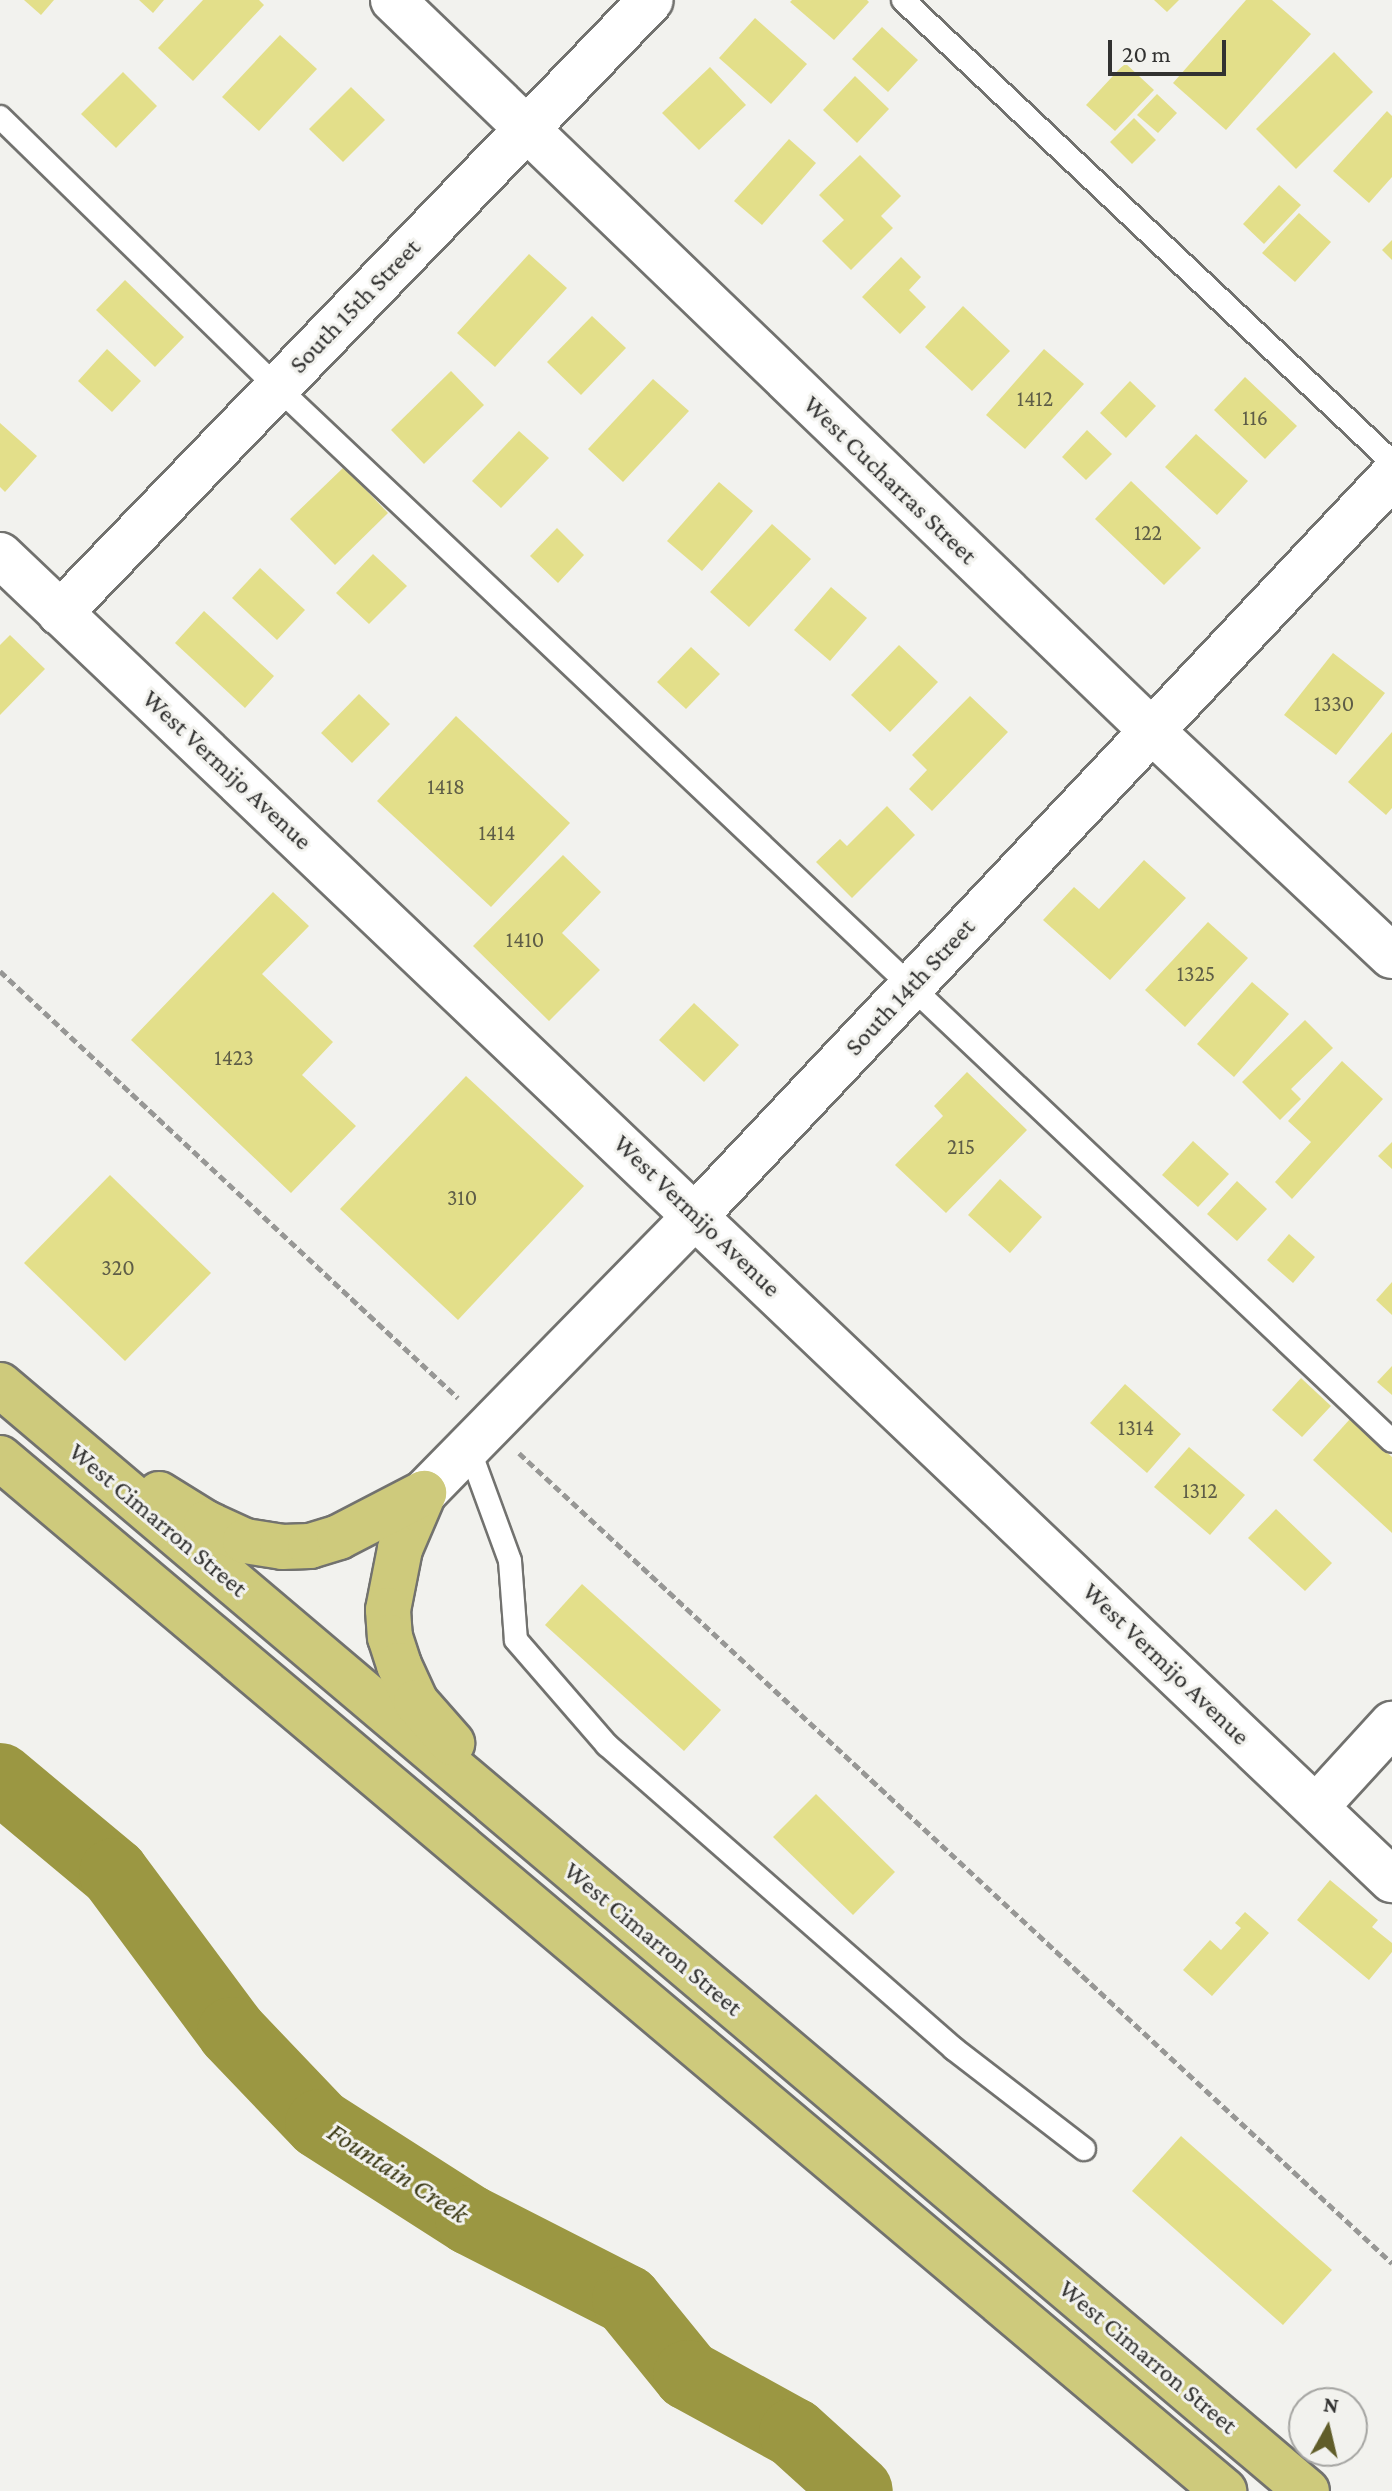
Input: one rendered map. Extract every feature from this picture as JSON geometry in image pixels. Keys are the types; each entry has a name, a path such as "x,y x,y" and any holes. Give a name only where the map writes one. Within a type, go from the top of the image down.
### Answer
{"highway":[{"path":"0,1383 154,1491 206,1523 245,1541 282,1547 310,1546 339,1537 424,1493"},
{"name":"West Cimarron Street","path":"0,1383 1307,2491"},
{"name":"West Cimarron Street","path":"0,1458 1224,2491"},
{"path":"424,1493 400,1549 392,1582 389,1624 399,1665 416,1702 446,1738 596,1891"}],"street":[{"name":"West Cucharras Street","path":"393,0 1151,730 1392,956"},
{"name":"South 15th Street","path":"60,613 651,0"},
{"name":"South 14th Street","path":"424,1493 696,1215 1392,476"},
{"name":"West Vermijo Avenue","path":"0,555 1392,1880"},
{"path":"1316,1807 1392,1724"}],"lane":[{"path":"903,0 1392,462"},
{"path":"0,117 277,387 1392,1441"},
{"path":"468,1446 510,1561 516,1640 607,1745 954,2049 1084,2149"}],"path":[{"path":"0,971 465,1404"},
{"path":"517,1451 1392,2263"}],"building":[{"path":"24,0 54,0 41,15"},
{"path":"139,0 164,0 153,13"},
{"path":"203,0 259,0 264,5 193,81 158,48"},
{"path":"1154,0 1179,0 1167,12"},
{"path":"1246,0 1272,0 1311,34 1226,130 1173,83"},
{"path":"790,2 869,2 834,40"},
{"path":"755,18 807,64 771,104 719,58"},
{"path":"882,27 918,60 888,92 852,59"},
{"path":"280,35 317,69 259,131 222,97"},
{"path":"1334,52 1373,92 1296,169 1256,129"},
{"path":"1125,63 1154,90 1115,131 1086,105"},
{"path":"710,67 746,105 699,150 662,113"},
{"path":"123,72 157,106 116,148 81,114"},
{"path":"855,76 889,109 857,143 823,110"},
{"path":"351,87 385,120 343,162 309,129"},
{"path":"1157,94 1177,113 1158,133 1137,115"},
{"path":"1387,111 1392,116 1392,177 1369,203 1333,171"},
{"path":"1134,118 1156,140 1132,164 1110,142"},
{"path":"789,139 816,163 762,225 734,201"},
{"path":"860,155 901,196 881,216 893,228 851,270 822,241 844,220 819,195"},
{"path":"1279,185 1301,205 1264,244 1243,224"},
{"path":"1299,213 1331,242 1295,282 1262,253"},
{"path":"1392,240 1392,260 1382,250"},
{"path":"529,254 567,288 495,367 457,333"},
{"path":"901,257 921,277 909,290 926,307 900,334 862,297"},
{"path":"125,280 184,337 155,367 96,310"},
{"path":"963,306 1010,351 972,391 925,347"},
{"path":"592,316 626,348 581,395 547,362"},
{"path":"107,349 141,381 112,412 78,381"},
{"path":"1044,349 1084,384 1025,449 986,415"},
{"path":"451,371 484,405 424,464 391,430"},
{"path":"1245,377 1297,426 1265,459 1214,410"},
{"path":"653,379 689,411 623,482 588,449"},
{"path":"1130,381 1156,406 1126,438 1100,413"},
{"path":"0,423 37,456 5,492 0,487"},
{"path":"1087,430 1112,454 1086,480 1062,457"},
{"path":"519,431 549,458 501,508 472,481"},
{"path":"1196,434 1248,481 1217,515 1165,467"},
{"path":"344,467 388,513 335,565 290,519"},
{"path":"1131,481 1201,548 1164,585 1095,519"},
{"path":"719,482 753,511 702,571 667,541"},
{"path":"772,524 811,559 749,627 710,592"},
{"path":"557,528 584,555 558,583 530,556"},
{"path":"373,554 407,586 369,624 336,593"},
{"path":"260,568 305,610 277,640 232,598"},
{"path":"831,587 867,618 830,661 794,630"},
{"path":"204,611 274,676 245,708 175,643"},
{"path":"10,635 45,669 0,715 0,645"},
{"path":"899,645 938,682 890,732 851,695"},
{"path":"691,647 720,674 686,709 657,682"},
{"path":"1333,653 1385,693 1336,755 1284,715"},
{"path":"359,694 390,724 352,763 321,733"},
{"path":"970,696 1008,732 932,811 909,789 927,770 912,755"},
{"path":"456,716 570,823 491,907 377,801"},
{"path":"1392,732 1392,808 1386,815 1348,782"},
{"path":"887,806 915,835 852,898 816,862 840,839 847,846"},
{"path":"563,855 601,892 562,933 600,970 549,1021 473,946"},
{"path":"1144,860 1186,898 1110,980 1043,920 1074,887 1099,909"},
{"path":"273,892 309,926 262,974 333,1042 302,1075 356,1126 291,1193 131,1040"},
{"path":"1208,922 1248,958 1185,1027 1145,990"},
{"path":"1252,982 1289,1014 1234,1077 1197,1044"},
{"path":"694,1003 739,1045 704,1082 659,1040"},
{"path":"1305,1020 1333,1048 1291,1089 1301,1099 1280,1120 1242,1082"},
{"path":"1342,1061 1383,1099 1292,1199 1275,1182 1311,1142 1288,1121"},
{"path":"967,1072 1027,1130 946,1213 895,1165 943,1116 934,1106"},
{"path":"466,1076 584,1186 458,1320 340,1209"},
{"path":"1193,1141 1229,1174 1198,1207 1162,1175"},
{"path":"1392,1142 1392,1169 1378,1156"},
{"path":"110,1175 211,1273 125,1361 24,1263"},
{"path":"1000,1179 1042,1217 1010,1253 968,1215"},
{"path":"1237,1181 1267,1209 1237,1241 1207,1214"},
{"path":"1289,1234 1315,1257 1293,1283 1267,1260"},
{"path":"1392,1282 1392,1315 1376,1300"},
{"path":"1392,1366 1392,1395 1377,1382"},
{"path":"1301,1378 1331,1406 1302,1437 1272,1410"},
{"path":"1125,1384 1181,1434 1147,1473 1090,1423"},
{"path":"1350,1419 1392,1457 1392,1533 1313,1460"},
{"path":"1189,1447 1245,1495 1210,1535 1154,1487"},
{"path":"1276,1509 1332,1563 1305,1591 1248,1538"},
{"path":"582,1584 721,1710 684,1751 545,1625"},
{"path":"816,1794 895,1872 853,1915 773,1837"},
{"path":"1330,1880 1378,1920 1372,1927 1392,1943 1392,1952 1369,1980 1297,1920"},
{"path":"1245,1912 1269,1933 1212,1996 1183,1970 1210,1940 1221,1950 1241,1928 1235,1923"},
{"path":"1181,2136 1332,2270 1283,2325 1132,2191"}],"waterway":[{"name":"Fountain Creek","path":"0,1778 114,1873 232,2032 320,2124 470,2220 627,2300 688,2375 794,2433 858,2491"}]}
